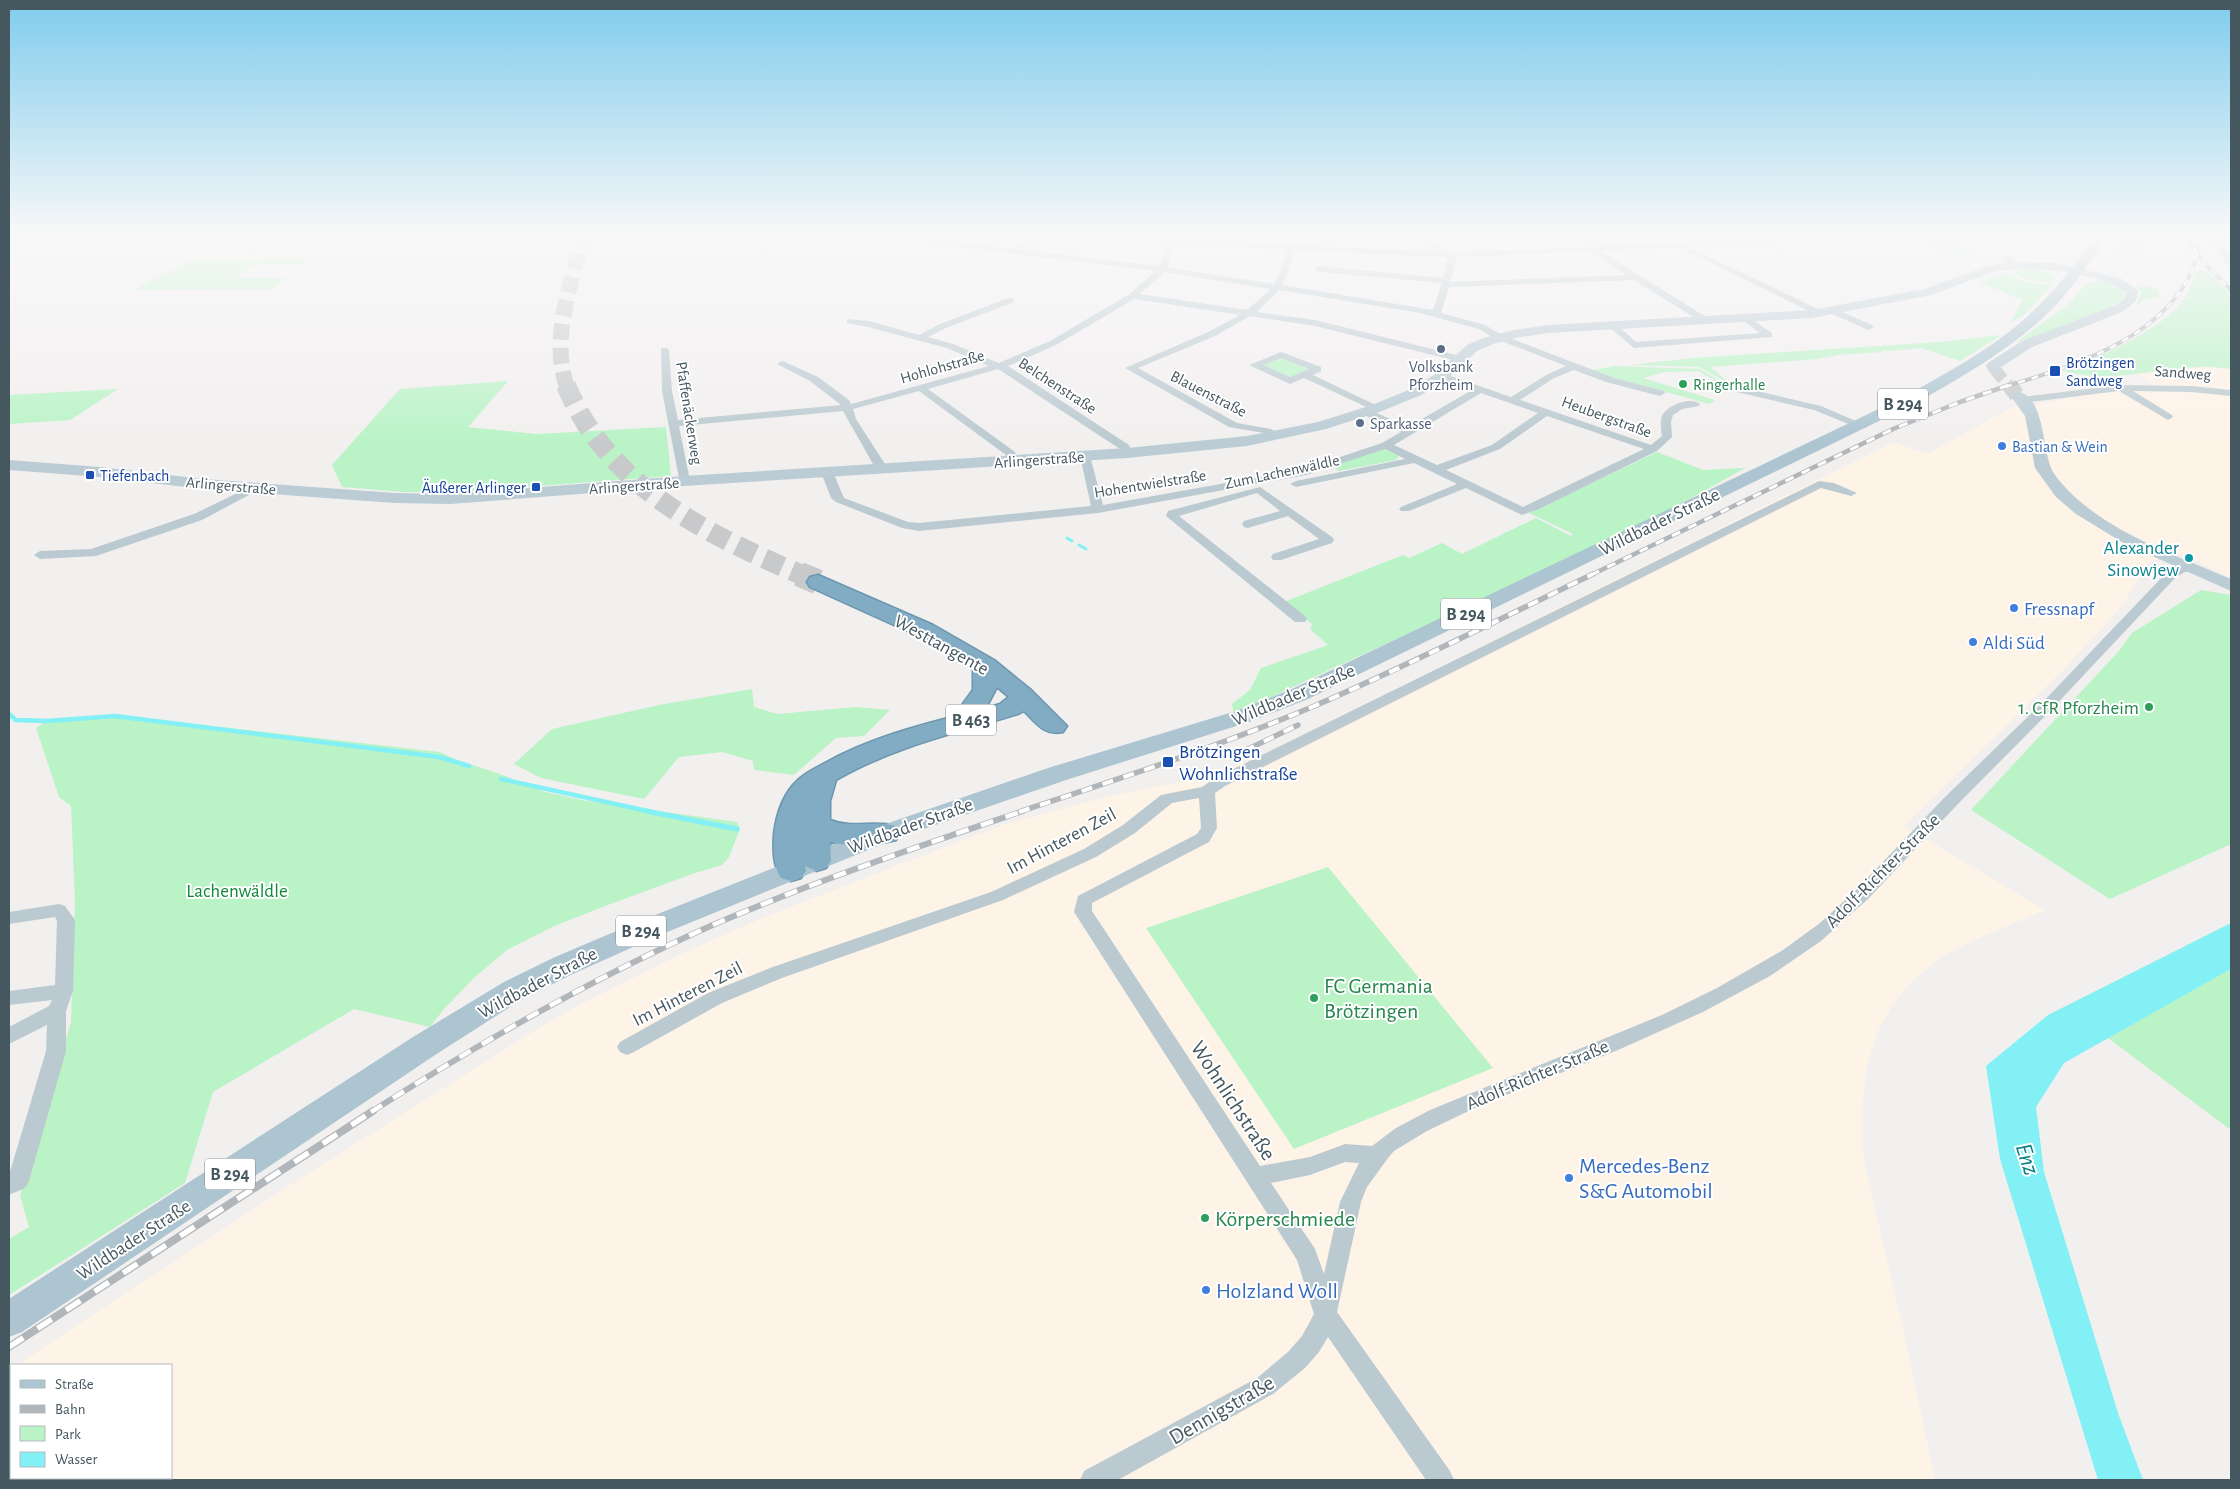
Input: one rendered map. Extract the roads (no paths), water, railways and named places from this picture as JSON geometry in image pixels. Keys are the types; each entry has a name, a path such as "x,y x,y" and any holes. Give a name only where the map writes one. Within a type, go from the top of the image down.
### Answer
{"highway":[{"name":"Westtangente","path":"818,582 928,633 984,665 1022,695 1054,726"},
{"name":"B 463","path":"973,708 985,690 984,665"},
{"name":"B 463","path":"912,735 936,722 973,708 1002,698 1022,695"},
{"name":"B 463","path":"804,866 787,846 790,824 798,800 802,792 811,784 851,759 912,735 1009,709 1017,704 1022,695"},
{"path":"804,866 815,824 816,801 824,776"},
{"path":"815,824 840,835 886,833"}],"main road":[{"name":"Arlingerstraße","path":"15,465 395,498 450,499 684,481 1127,453 1207,446 1321,426 1372,410 1416,392 1442,376 1472,348 1499,337 1531,331 1748,320 1819,313 1856,306"},
{"name":"Wildbader Straße","path":"9,1320 424,1046 514,990 606,946 886,833 1048,777 1244,716 1300,694 1860,425 1926,391 1963,369 2014,334 2046,306"},
{"path":"1995,370 1993,366 2027,344 2098,318 2123,306"},
{"path":"2019,398 2033,417 2040,462 2047,476 2058,490 2086,513 2113,531 2231,586"}],"street":[{"path":"920,338 943,326 994,306"},
{"name":"Hohlohstraße","path":"674,423 846,408 998,366 1053,342 1115,306"},
{"path":"1201,306 1315,323 1461,359"},
{"path":"1249,314 1257,306"},
{"path":"1420,306 1482,327 1499,337 1610,380 1660,393"},
{"path":"1435,313 1440,306"},
{"path":"1683,306 1708,322"},
{"path":"1806,306 1819,313"},
{"path":"1834,311 1869,327"},
{"name":"Blauenstraße","path":"1249,314 1130,368 1234,425 1242,428 1266,430 1277,435"},
{"path":"1613,326 1634,345 1769,335 1748,320"},
{"name":"Belchenstraße","path":"850,321 869,324 950,346 1008,370 1125,447 1127,453"},
{"name":"Pfaffenäckerweg","path":"664,350 667,391 684,481"},
{"path":"1305,375 1318,369 1281,355 1254,365 1290,381 1305,375 1410,432"},
{"path":"782,364 814,379 845,402 846,408 879,464 879,469"},
{"path":"1513,400 1550,376 1572,366"},
{"name":"Heubergstraße","path":"1442,376 1653,449"},
{"path":"921,388 1011,454 1012,461"},
{"path":"2121,388 2168,417"},
{"name":"Sandweg","path":"2019,398 2121,388 2183,388 2231,393"},
{"name":"Hohentwielstraße","path":"827,472 837,498 840,500 906,525 919,527 1098,509 1306,472 1386,444 1410,432 1481,389"},
{"path":"1736,389 1817,408 1860,425"},
{"path":"1653,449 1667,437 1667,417 1670,412 1684,404 1695,404"},
{"path":"1437,469 1496,447 1547,411"},
{"name":"Heubergstraße","path":"1386,444 1522,511 1535,507 1653,449"},
{"path":"1085,456 1098,509"},
{"name":"Zum Lachenwäldle","path":"1300,618 1172,516 1172,514 1260,490 1404,463 1414,459"},
{"path":"1405,509 1466,484"},
{"name":"Im Hinteren Zeil","path":"627,1047 715,998 776,973 997,896 1090,853 1129,829 1168,799 1206,791 1220,782 1819,484 1830,485 1851,494"},
{"path":"40,555 92,553 198,517 256,487"},
{"path":"1260,490 1328,540 1277,557"},
{"path":"1248,524 1288,512"},
{"name":"Adolf-Richter-Straße","path":"1325,1314 1343,1222 1350,1198 1362,1176 1385,1146 1438,1116 1718,996 1753,977 1815,936 1848,908 1871,885 1949,802 2046,707 2172,574 2183,568 2191,568"},
{"name":"Wohnlichstraße","path":"1206,791 1209,828 1203,838 1084,900 1083,912 1307,1256 1325,1314 1440,1480"},
{"path":"9,918 60,910 66,920 64,991 58,1011 56,1051 18,1181 9,1186"},
{"path":"9,998 64,991"},
{"path":"9,1036 58,1011"},
{"path":"1254,1177 1310,1166 1345,1153 1377,1155"},
{"name":"Dennigstraße","path":"1093,1480 1265,1386 1286,1371 1320,1330 1325,1314"}],"water":[{"name":"Enz","path":"2231,923 2231,969 2064,1063 2036,1107 2044,1172 2118,1413 2143,1480 2098,1480 2000,1159 1986,1066 2048,1015"}],"waterway":[{"path":"1067,538 1072,541"},
{"path":"1079,545 1086,549"},
{"path":"9,714 16,720 47,721 115,716 439,757 469,766"},
{"path":"501,779 652,812"},
{"path":"646,811 737,829"}],"tunnel":[{"path":"565,306 561,331 561,350 562,369 567,387"},
{"path":"1995,370 2010,387"},
{"path":"2009,385 2017,395"},
{"path":"567,387 584,421 607,452 634,479 664,503 697,524 731,543 802,575"},
{"path":"799,574 818,582"}],"railway":[{"path":"2005,387 2081,361 2106,350 2130,337 2152,321 2167,306"},
{"path":"1591,575 1893,429 2009,385"},
{"path":"1019,812 1130,775 1276,722 1418,659 1593,574"},
{"path":"1244,751 1298,725"},
{"path":"371,1112 539,1012 670,944 753,908 829,879 1023,811"},
{"path":"9,1347 373,1111"}],"place":[{"name":"Volksbank Pforzheim","path":"1441,349"},
{"name":"Brötzingen Sandweg","path":"2055,371"},
{"name":"Ringerhalle","path":"1683,384"},
{"name":"Sparkasse","path":"1360,423"},
{"name":"Bastian & Wein","path":"2002,446"},
{"name":"Tiefenbach","path":"90,475"},
{"name":"Äußerer Arlinger","path":"536,487"},
{"name":"Alexander Sinowjew","path":"2189,558"},
{"name":"Fressnapf","path":"2014,608"},
{"name":"Aldi Süd","path":"1973,642"},
{"name":"1. CfR Pforzheim","path":"2149,707"},
{"name":"Brötzingen Wohnlichstraße","path":"1168,762"},
{"name":"FC Germania Brötzingen","path":"1314,998"},
{"name":"Mercedes-Benz S&G Automobil","path":"1569,1178"},
{"name":"Körperschmiede","path":"1205,1218"},
{"name":"Holzland Woll","path":"1206,1290"}],"park label":[{"name":"Lachenwäldle","path":"237,890"}]}
